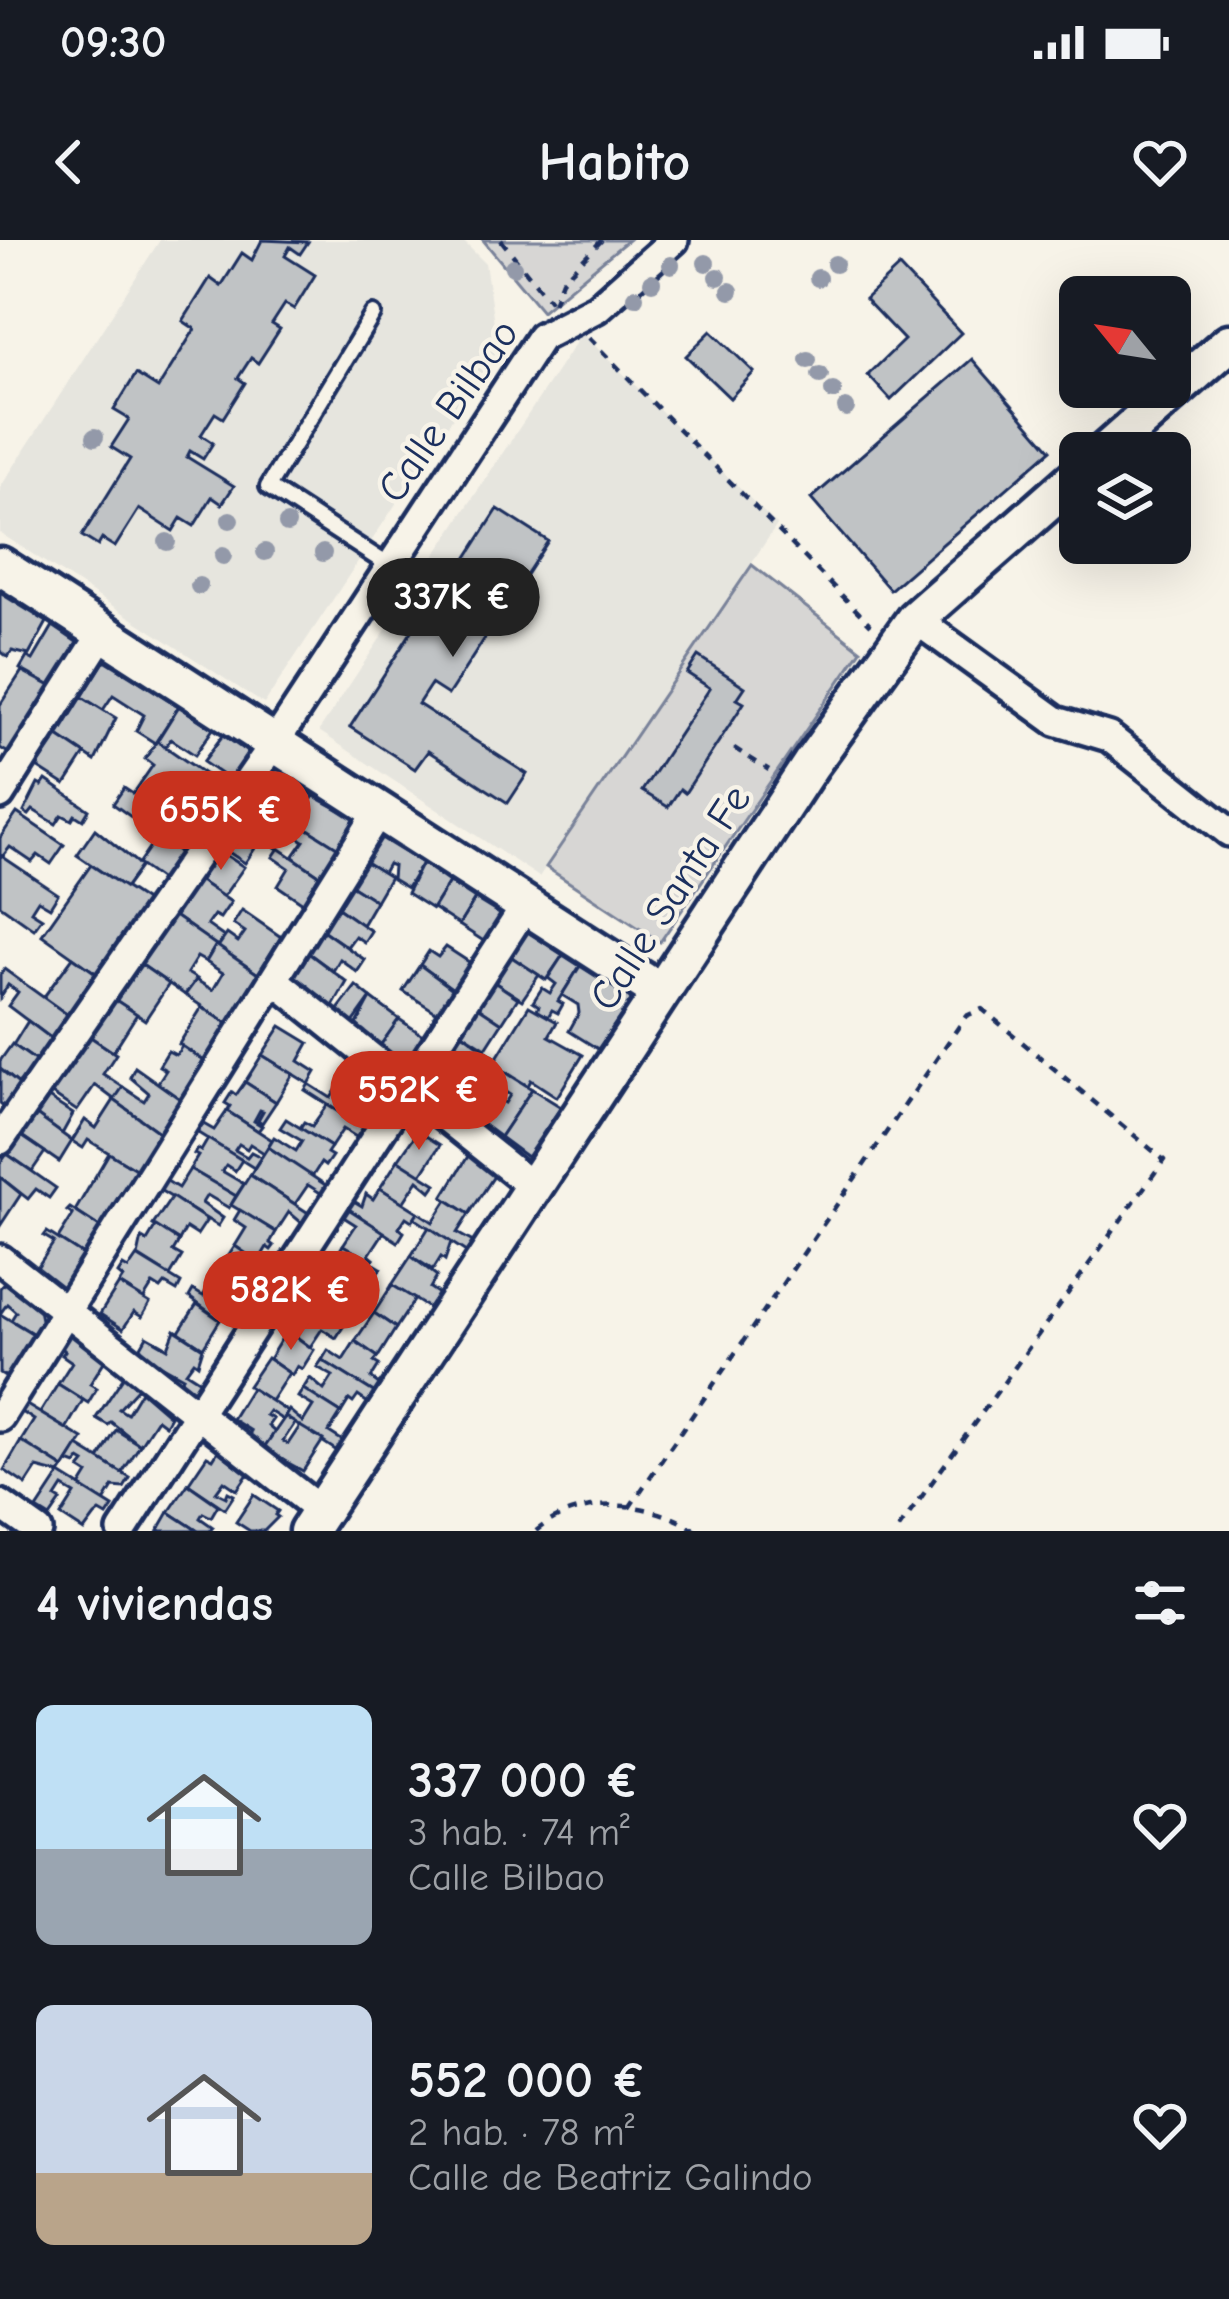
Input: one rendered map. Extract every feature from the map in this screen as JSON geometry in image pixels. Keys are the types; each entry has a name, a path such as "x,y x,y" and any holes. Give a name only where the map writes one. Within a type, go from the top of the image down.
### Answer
{"street":[{"name":"Calle Bilbao","path":"0,1140 274,744 541,337 674,240"},
{"path":"1128,432 1229,343"},
{"name":"Calle Santa Fe","path":"314,1521 796,787 905,634 1059,493"},
{"path":"0,566 660,992"},
{"path":"0,795 102,634"},
{"path":"905,634 1056,721 1109,737 1229,832"},
{"path":"0,1417 379,811"},
{"path":"122,1531 526,905"},
{"path":"274,980 533,1187"},
{"path":"0,1258 198,1415 314,1521"},
{"path":"0,1504 38,1531"}],"lane":[{"path":"374,314 268,487 391,567"}],"path":[{"path":"501,240 905,634"},
{"path":"574,311 562,280 602,240"},
{"path":"541,337 574,311"},
{"path":"734,748 796,787"},
{"path":"629,1508 966,1016 982,1009 1164,1160 896,1531"},
{"path":"536,1531 550,1519 599,1504 681,1521 697,1531"}],"shaded area":[{"path":"160,240 462,240 485,263 498,349 264,704 0,533 0,488"},
{"path":"483,240 628,240 542,311"},
{"path":"582,333 777,525 539,877 319,731"},
{"path":"752,565 861,650 660,942 546,867"}],"building":[{"path":"262,240 308,242 300,254 290,247 285,256 315,275 294,309 285,304 272,324 280,329 258,363 251,358 238,378 245,383 223,418 215,413 201,435 213,443 203,459 190,451 187,457 234,486 222,504 212,497 194,526 181,518 173,531 139,509 115,547 102,539 98,546 82,536 130,459 111,447 129,419 114,410 136,374 158,388 195,329 183,321 210,278 221,286 242,253 252,260"},
{"path":"899,267 961,333 891,400 868,375 904,340 865,299"},
{"path":"711,331 754,372 730,398 686,356"},
{"path":"972,359 1051,450 890,590 811,499"},
{"path":"498,509 548,541 448,695 431,684 418,704 527,774 508,803 428,751 415,769 350,727"},
{"path":"0,593 47,622 29,655 12,651 8,657 0,651"},
{"path":"53,626 81,645 54,688 20,669 27,657 33,660"},
{"path":"698,656 745,687 737,699 744,703 685,793 680,789 668,807 642,791 710,688 687,673"},
{"path":"105,660 179,706 155,743 136,731 144,715 113,695 103,710 82,697"},
{"path":"22,671 54,688 12,755 0,748 0,705"},
{"path":"82,697 116,718 95,761 58,736"},
{"path":"179,706 213,729 195,755 171,739 165,747 157,741"},
{"path":"223,735 250,754 231,781 203,762"},
{"path":"58,736 85,754 65,785 37,767"},
{"path":"157,741 225,788 181,853 113,804 124,788 133,794 153,765 145,759"},
{"path":"282,775 314,796 295,825 257,795 268,779"},
{"path":"46,780 89,810 83,820 62,815 56,824 33,810 29,815 24,812 38,784"},
{"path":"257,795 281,811 270,828 285,839 278,849 238,822"},
{"path":"314,796 360,821 340,849 297,822"},
{"path":"17,813 64,845 51,864 38,855 32,862 10,847 0,855 0,838"},
{"path":"238,822 262,838 245,863 221,847"},
{"path":"297,822 340,849 319,875 293,857 304,841 290,832"},
{"path":"95,829 141,866 125,888 77,855"},
{"path":"157,836 181,853 162,881 138,864"},
{"path":"378,836 422,863 407,888 392,879 393,866 388,864 383,873 364,861"},
{"path":"279,848 319,875 303,903 278,886 289,868 273,857"},
{"path":"218,850 244,867 223,897 198,880"},
{"path":"0,855 58,894 50,907 38,900 31,911 42,918 34,929 0,905"},
{"path":"364,861 390,877 376,901 349,884"},
{"path":"422,863 449,882 432,909 407,893"},
{"path":"91,865 147,902 97,974 42,935"},
{"path":"198,880 231,902 220,918 214,915 207,925 224,937 218,947 173,915"},
{"path":"449,882 475,899 459,925 433,908"},
{"path":"349,884 376,901 362,925 335,906"},
{"path":"475,899 501,915 485,942 459,925"},
{"path":"335,906 371,931 364,942 355,936 347,947 321,929"},
{"path":"242,910 281,937 258,974 218,947 227,934 238,942 245,932 233,924"},
{"path":"173,915 216,945 206,962 197,957 187,973 197,979 185,995 139,963"},
{"path":"321,929 365,960 357,972 340,959 333,971 307,952"},
{"path":"526,931 563,955 546,980 510,956"},
{"path":"216,945 258,974 228,1024 185,995 196,980 213,990 223,973 206,962"},
{"path":"446,947 472,964 454,990 420,965 429,951 438,957"},
{"path":"307,952 347,982 332,1008 291,976"},
{"path":"563,955 580,966 558,1001 563,1004 558,1013 552,1010 548,1017 533,1002 542,988 550,993 556,984 548,978"},
{"path":"510,956 539,975 522,1000 494,982"},
{"path":"73,957 97,974 68,1015 43,998"},
{"path":"139,963 169,984 145,1020 114,999"},
{"path":"420,965 454,990 439,1014 403,991"},
{"path":"580,966 632,999 598,1049 569,1031 578,1005 562,995"},
{"path":"4,969 68,1015 52,1039 8,1006 18,992 8,985 0,998"},
{"path":"494,982 518,998 502,1023 478,1007"},
{"path":"356,986 371,998 353,1023 337,1011"},
{"path":"371,998 399,1019 380,1046 356,1026"},
{"path":"114,999 137,1014 113,1052 89,1036"},
{"path":"529,1006 557,1022 549,1036 583,1055 557,1097 493,1064"},
{"path":"202,1007 228,1024 204,1061 179,1044"},
{"path":"478,1007 502,1023 486,1048 461,1032"},
{"path":"399,1019 424,1036 406,1065 380,1046"},
{"path":"28,1021 52,1039 36,1061 13,1045"},
{"path":"281,1026 309,1043 299,1061 316,1072 309,1084 262,1055"},
{"path":"461,1032 496,1058 493,1064 505,1072 498,1083 500,1072 491,1066 474,1067 485,1077 481,1083 445,1057"},
{"path":"89,1036 116,1054 103,1074 123,1087 115,1100 95,1085 77,1111 49,1092"},
{"path":"12,1044 36,1061 20,1085 0,1069"},
{"path":"182,1046 204,1061 180,1099 157,1084 166,1070 159,1066 168,1051 176,1055"},
{"path":"262,1055 293,1074 276,1102 245,1082"},
{"path":"445,1057 489,1089 482,1100 464,1082 451,1101 428,1083"},
{"path":"135,1067 180,1099 160,1133 114,1100 123,1087 144,1101 149,1093 130,1077"},
{"path":"0,1069 20,1085 5,1107 0,1103"},
{"path":"505,1072 532,1089 500,1137 477,1120 493,1096 505,1103 510,1095 496,1086"},
{"path":"346,1075 369,1089 350,1119 305,1090 309,1084 331,1098"},
{"path":"245,1082 276,1102 262,1123 260,1110 254,1121 262,1126 258,1131 227,1111 230,1106 225,1103"},
{"path":"532,1089 561,1107 527,1157 500,1137"},
{"path":"47,1097 73,1114 62,1134 35,1114"},
{"path":"114,1100 160,1133 137,1170 88,1140 83,1148 72,1141 85,1120 96,1128"},
{"path":"327,1105 365,1128 358,1138 343,1129 331,1147 300,1128 304,1122 312,1126"},
{"path":"227,1111 272,1140 264,1153 250,1144 247,1149 239,1144 235,1150 247,1157 251,1152 261,1157 254,1168 195,1131 200,1122 214,1130"},
{"path":"35,1114 72,1141 59,1162 20,1135"},
{"path":"286,1119 331,1147 327,1153 332,1156 312,1177 268,1147 274,1137 296,1151 302,1141 280,1128"},
{"path":"418,1131 440,1145 421,1175 398,1160"},
{"path":"20,1135 45,1152 32,1171 7,1154"},
{"path":"208,1139 242,1160 235,1171 226,1165 222,1171 244,1184 236,1196 190,1169 197,1149 201,1151"},
{"path":"268,1147 327,1186 322,1194 308,1185 295,1204 250,1175"},
{"path":"109,1153 137,1170 101,1228 75,1211"},
{"path":"470,1153 496,1173 469,1214 443,1197"},
{"path":"7,1154 56,1188 49,1198 36,1189 28,1199 0,1177 0,1164"},
{"path":"398,1160 436,1184 431,1191 418,1180 403,1203 380,1188"},
{"path":"190,1169 236,1196 229,1208 207,1195 202,1203 223,1218 218,1226 158,1189 164,1179 178,1188"},
{"path":"250,1175 310,1214 303,1224 289,1212 276,1232 231,1205"},
{"path":"0,1177 21,1194 0,1226"},
{"path":"380,1188 418,1212 412,1221 406,1217 398,1242 347,1208 352,1200 362,1206 366,1194 373,1199"},
{"path":"172,1197 207,1220 197,1235 186,1228 179,1241 153,1225"},
{"path":"447,1200 469,1214 457,1233 473,1242 466,1252 414,1218 418,1212 433,1222"},
{"path":"70,1208 101,1228 83,1255 58,1239 73,1215 67,1211"},
{"path":"347,1208 384,1232 369,1255 374,1259 371,1262 343,1245 356,1225 342,1216"},
{"path":"240,1210 276,1232 270,1243 274,1246 267,1247 258,1262 235,1246 246,1228 234,1220"},
{"path":"156,1226 179,1241 173,1251 182,1256 170,1276 138,1256 142,1238 147,1241"},
{"path":"429,1227 451,1242 445,1260 441,1257 433,1270 411,1256"},
{"path":"47,1232 83,1255 62,1290 36,1269 54,1242 44,1236"},
{"path":"343,1245 381,1268 372,1283 363,1277 357,1287 351,1283 347,1289 311,1265 317,1256 331,1264"},
{"path":"235,1246 258,1262 239,1290 216,1275"},
{"path":"137,1256 181,1283 177,1291 153,1284 143,1300 119,1284 123,1266 128,1269"},
{"path":"411,1256 437,1276 430,1288 439,1294 430,1309 392,1285"},
{"path":"324,1274 352,1296 343,1319 332,1312 328,1318 305,1302 310,1286 314,1289"},
{"path":"216,1275 239,1290 220,1320 189,1297 193,1290 203,1296"},
{"path":"4,1283 39,1310 42,1324 35,1335 11,1320 16,1312 7,1304 0,1314"},
{"path":"119,1284 150,1303 142,1317 134,1312 123,1329 100,1314"},
{"path":"392,1285 415,1299 396,1328 374,1313"},
{"path":"305,1302 343,1327 336,1338 322,1329 310,1347 287,1330"},
{"path":"197,1304 220,1320 203,1348 179,1332"},
{"path":"374,1313 396,1328 378,1357 355,1341"},
{"path":"0,1314 35,1335 8,1378 0,1373"},
{"path":"175,1330 203,1348 198,1364 194,1361 186,1372 200,1381 192,1393 179,1384 183,1377 138,1352 147,1336 168,1348"},
{"path":"287,1330 314,1350 292,1375 269,1359"},
{"path":"70,1333 105,1360 90,1384 97,1388 88,1403 58,1384 72,1362 62,1355 61,1347"},
{"path":"355,1341 378,1357 371,1378 380,1385 375,1393 322,1360 328,1350 343,1360"},
{"path":"267,1358 289,1373 271,1401 248,1386"},
{"path":"322,1360 375,1393 368,1403 358,1396 341,1413 303,1389 310,1378 324,1390 333,1376 317,1367"},
{"path":"124,1376 138,1388 119,1409 127,1414 141,1391 170,1416 165,1425 157,1419 140,1445 111,1422 108,1425 96,1418"},
{"path":"58,1384 83,1400 66,1429 40,1413"},
{"path":"251,1388 288,1412 283,1420 269,1411 266,1415 273,1419 268,1426 275,1432 263,1449 247,1437 251,1431 232,1419"},
{"path":"303,1389 341,1413 329,1432 343,1441 337,1451 285,1417 289,1410 303,1422 313,1406 298,1397"},
{"path":"25,1404 83,1439 64,1468 21,1441 34,1420 22,1412"},
{"path":"285,1417 295,1423 283,1441 288,1444 300,1426 323,1440 303,1471 263,1449"},
{"path":"116,1430 140,1445 122,1473 99,1459"},
{"path":"21,1441 64,1468 60,1474 37,1468 26,1485 4,1470"},
{"path":"78,1446 130,1478 124,1488 113,1487 104,1502 80,1487 88,1474 80,1469 85,1463 68,1462"},
{"path":"218,1451 248,1474 237,1490 224,1481 216,1492 234,1495 225,1509 188,1484 207,1456 213,1459"},
{"path":"60,1474 113,1507 107,1516 100,1512 84,1531 61,1516 75,1494 63,1487 56,1498 61,1501 50,1517 37,1509"},
{"path":"188,1484 218,1505 211,1517 203,1513 200,1518 213,1527 210,1531 198,1531 169,1512"},
{"path":"254,1495 278,1511 264,1531 250,1531 236,1522"},
{"path":"169,1512 198,1531 158,1531"}]}
